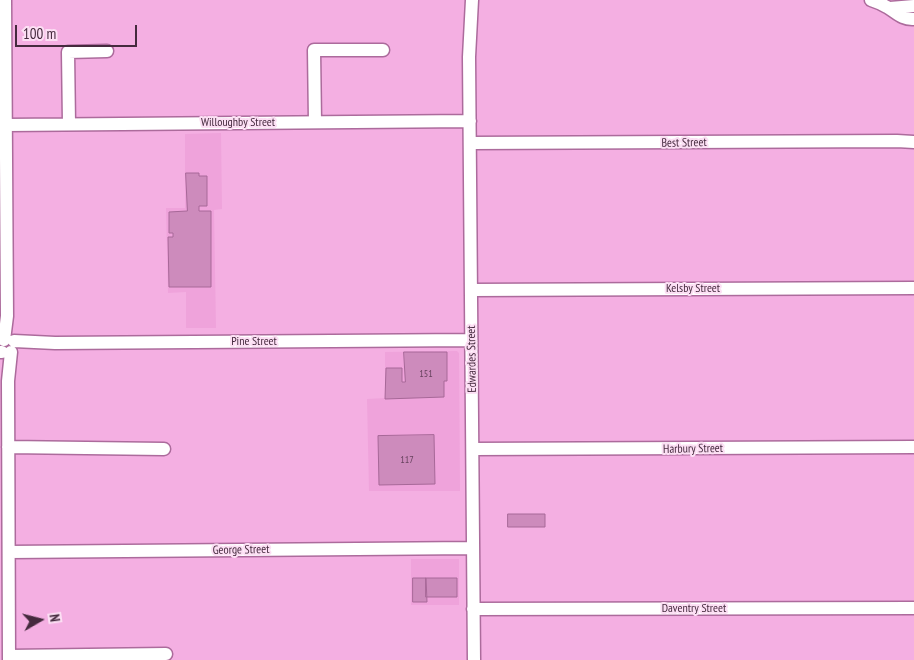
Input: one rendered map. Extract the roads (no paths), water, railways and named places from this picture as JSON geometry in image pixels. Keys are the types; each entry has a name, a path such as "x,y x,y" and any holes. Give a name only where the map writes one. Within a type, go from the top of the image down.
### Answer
{"street":[{"name":"Edwardes Street","path":"465,0 466,30 470,57"},
{"name":"Edwardes Street","path":"472,0 470,143 474,660"},
{"path":"871,0 890,8 896,14 903,17 914,18 912,12 914,6 890,8"},
{"path":"5,1 3,97 6,125 3,225 8,381 8,447 4,463 9,552 7,659 166,654"},
{"path":"315,122 314,50 383,50"},
{"path":"69,124 68,52 106,51"},
{"name":"Willoughby Street","path":"6,125 470,121"},
{"path":"897,141 914,136"},
{"path":"897,141 914,142"},
{"name":"Best Street","path":"470,143 897,141"},
{"name":"Kelsby Street","path":"471,290 914,288"},
{"name":"Pine Street","path":"6,347 36,343 472,340"},
{"path":"8,447 164,449"},
{"name":"Harbury Street","path":"473,450 914,447"},
{"name":"George Street","path":"9,552 473,548"},
{"name":"Daventry Street","path":"474,609 914,608"}]}
